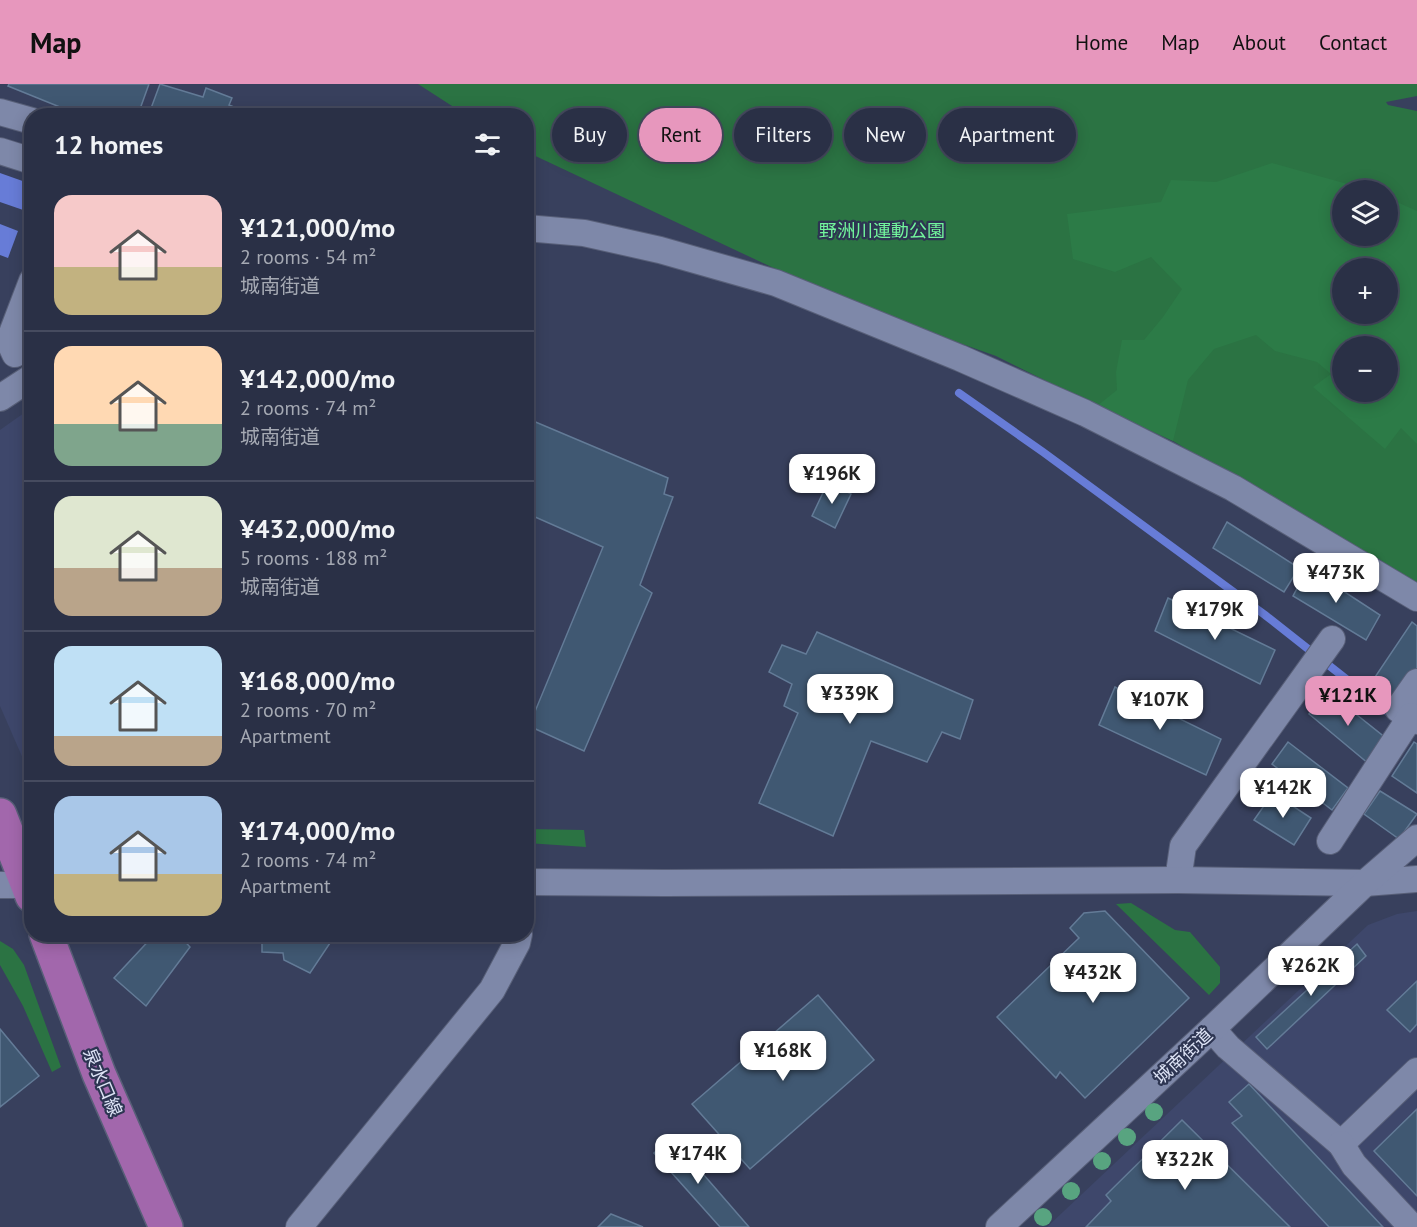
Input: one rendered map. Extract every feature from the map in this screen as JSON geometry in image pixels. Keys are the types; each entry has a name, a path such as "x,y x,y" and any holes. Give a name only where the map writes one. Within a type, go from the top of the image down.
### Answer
{"main road":[{"path":"0,815 23,888"},
{"name":"泉水口線","path":"49,942 99,1074 166,1227"}],"street":[{"path":"0,112 24,119"},
{"path":"0,151 24,158"},
{"path":"534,229 584,233 660,250 776,283 960,358 1085,413 1233,488 1417,598"},
{"path":"15,354 9,341 24,302"},
{"path":"0,399 24,382"},
{"path":"1178,880 1182,846 1324,650"},
{"path":"1330,841 1409,722 1398,709 1417,682"},
{"name":"城南街道","path":"999,1227 1365,883 1417,838"},
{"path":"534,882 1178,880 1365,883 1417,879"},
{"path":"299,1227 492,990 517,942"},
{"path":"1212,1029 1228,1047 1341,1144 1354,1165 1412,1227"},
{"path":"1341,1144 1417,1071"}],"shaded area":[{"path":"24,413 24,761 0,706 0,430"},
{"path":"1417,911 1417,1227 1047,1227 1368,925 1397,914"}],"green space":[{"name":"野洲川運動公園","path":"418,84 1417,84 1417,96 1386,102 1388,105 1417,111 1417,586 1173,441 996,356 850,304 534,155 534,108 455,108"},
{"path":"1272,163 1333,180 1332,246 1398,246 1398,202 1417,211 1417,444 1401,428 1385,449 1313,387 1331,374 1317,362 1275,351 1256,335 1214,349 1188,380 1173,441 1097,406 1117,390 1116,372 1122,340 1144,340 1182,289 1151,257 1115,272 1073,259 1067,214 1161,202 1171,180 1216,182"},
{"path":"534,829 584,830 586,847 534,843"},
{"path":"1131,903 1175,930 1190,932 1220,967 1220,983 1209,995 1116,904"},
{"path":"0,941 13,949 24,965 61,1067 52,1072 23,1006 0,965"}],"water":[{"path":"0,173 24,182 24,210 0,202"},
{"path":"0,224 18,231 8,258 0,255"}],"building":[{"path":"9,84 149,84 140,108 62,108 8,86"},
{"path":"160,84 203,97 206,88 232,98 229,105 236,108 151,108"},
{"path":"534,421 668,478 664,494 673,497 640,585 652,593 584,751 534,728 534,714 603,547 534,517"},
{"path":"828,482 851,494 835,528 812,516"},
{"path":"1227,522 1299,568 1284,592 1213,548"},
{"path":"1308,568 1380,615 1366,640 1293,596"},
{"path":"1168,598 1275,650 1260,684 1155,631"},
{"path":"1412,622 1417,626 1417,668 1395,702 1371,683"},
{"path":"817,632 973,700 960,739 942,732 927,762 871,741 833,836 759,803 798,713 784,706 792,684 769,672 782,645 806,654"},
{"path":"1115,687 1221,739 1206,775 1099,725"},
{"path":"1327,691 1387,739 1369,764 1309,714"},
{"path":"1288,742 1348,788 1332,810 1272,764"},
{"path":"1414,742 1417,744 1417,793 1392,776"},
{"path":"1380,791 1417,814 1399,839 1364,814"},
{"path":"1273,793 1311,818 1294,845 1254,820"},
{"path":"1105,911 1189,998 1085,1098 1060,1072 1056,1078 997,1017 1079,938 1070,928 1084,913"},
{"path":"148,942 185,942 190,947 146,1006 114,978"},
{"path":"248,942 331,942 310,973 284,960 283,953 262,952 262,943"},
{"path":"1357,944 1366,956 1267,1049 1256,1037"},
{"path":"1417,981 1417,1024 1410,1032 1387,1010"},
{"path":"818,995 874,1060 750,1169 692,1104"},
{"path":"0,1029 39,1076 0,1107"},
{"path":"1249,1084 1383,1227 1329,1227 1232,1123 1242,1116 1229,1102"},
{"path":"1417,1109 1417,1196 1374,1151"},
{"path":"1182,1120 1290,1227 1086,1227 1111,1201 1106,1195"},
{"path":"671,1137 749,1227 720,1227 654,1153"},
{"path":"611,1214 643,1227 598,1227"}],"waterway":[{"path":"959,393 1265,615 1393,716"}]}
